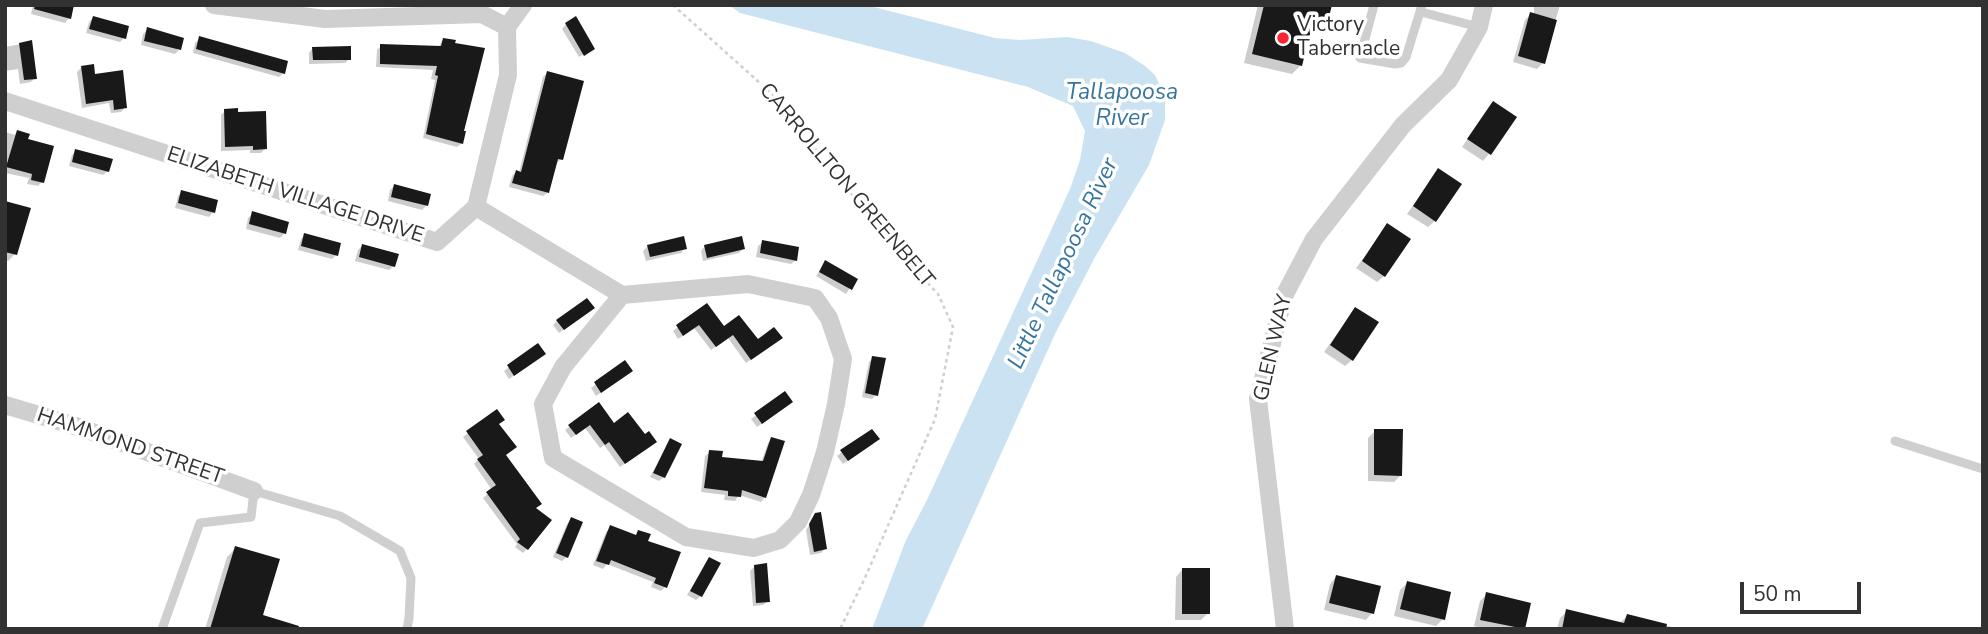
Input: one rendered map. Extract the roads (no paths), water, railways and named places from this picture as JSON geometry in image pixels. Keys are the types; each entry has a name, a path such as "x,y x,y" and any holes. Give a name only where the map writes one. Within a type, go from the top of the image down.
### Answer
{"street":[{"path":"214,5 325,19 482,14 507,27"},
{"path":"523,5 507,27 508,75 476,207 622,295 748,284 815,298 828,318 843,359 836,404 825,452 811,495 798,522 780,540 754,548 686,537 553,458 543,404 563,366 622,295"},
{"name":"GLEN WAY","path":"1285,629 1258,399 1284,296 1314,239 1403,125 1449,80 1479,27 1484,5"},
{"name":"ELIZABETH VILLAGE DRIVE","path":"5,102 437,242 476,207"},
{"name":"HAMMOND STREET","path":"5,405 79,427 254,491"}],"lane":[{"path":"1374,5 1360,58 1401,63 1406,57 1421,8 1479,27"},
{"path":"1895,441 1983,469"},
{"path":"162,629 200,523 251,517 254,491 340,516 400,551 411,579 410,618 407,629"}],"water":[{"name":"Tallapoosa River","path":"729,5 866,5 995,38 1020,40 1067,37 1091,41 1125,53 1145,66 1155,75 1165,96 1165,120 1149,165 1094,259 1055,334 922,629 872,629 906,540 1070,189 1080,160 1085,131 1073,106 1028,87 740,13"}],"place":[{"name":"Victory Tabernacle","path":"1283,38"}],"water label":[{"name":"Little Tallapoosa River","path":"1064,264"}]}
